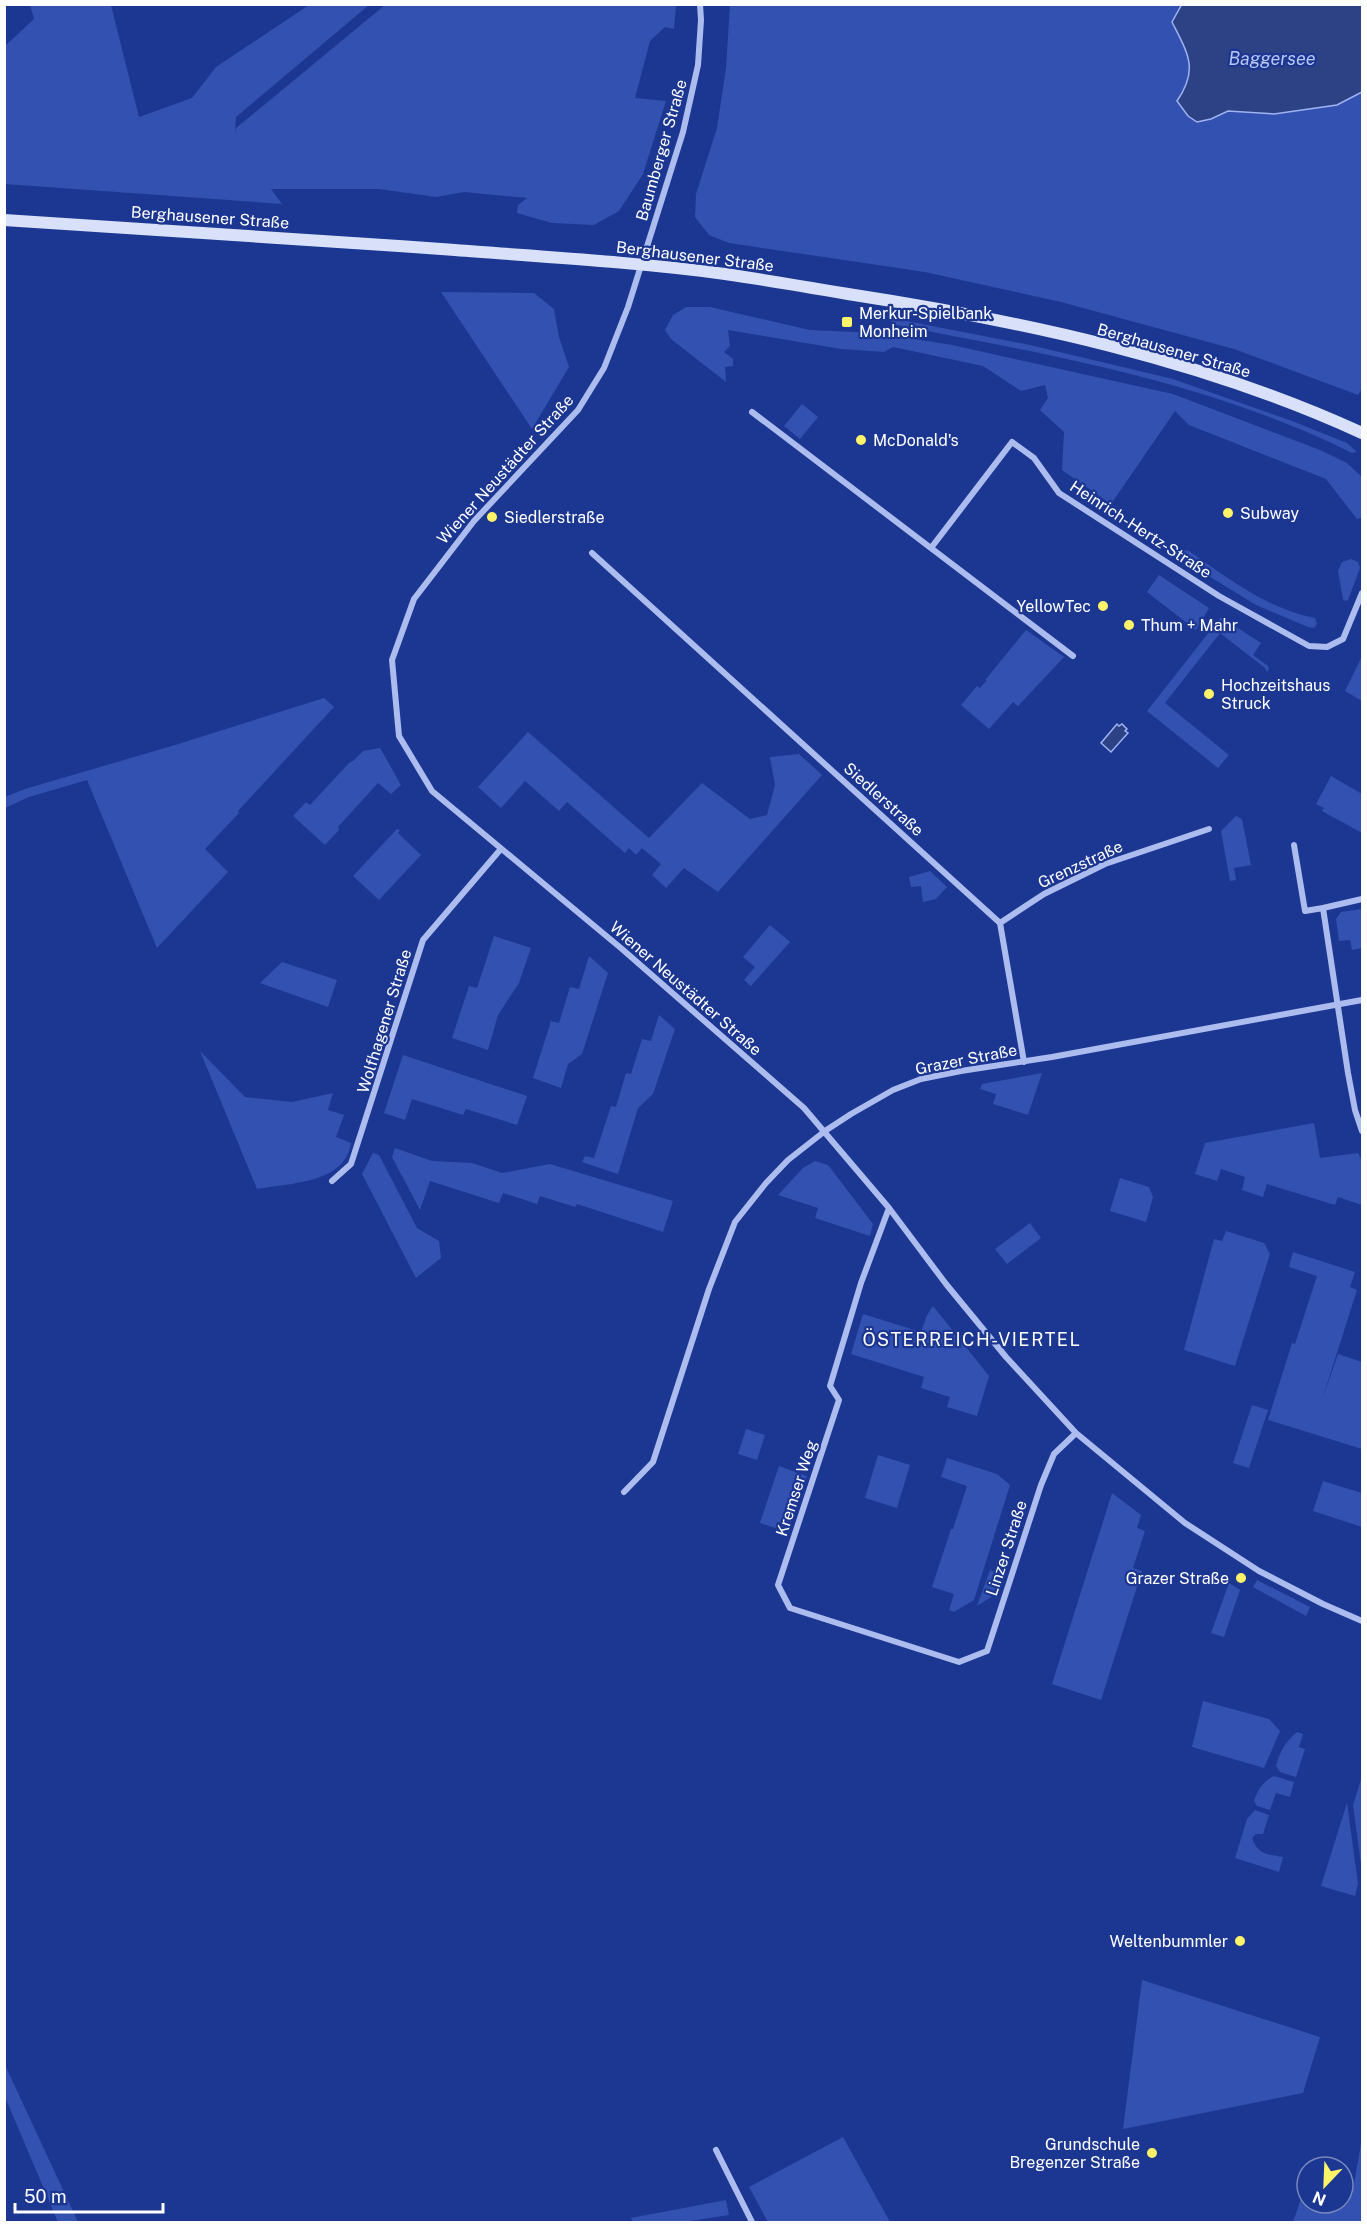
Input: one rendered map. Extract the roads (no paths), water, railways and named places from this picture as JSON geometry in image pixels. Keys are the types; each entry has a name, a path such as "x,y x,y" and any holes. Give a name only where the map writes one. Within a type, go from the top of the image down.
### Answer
{"street":[{"name":"Baumberger Straße","path":"641,265 683,132 698,65 700,4"},
{"name":"Berghausener Straße","path":"4,220 332,241 641,265 724,274 911,303 1006,322 1153,358 1220,378 1362,433"},
{"name":"Wiener Neustädter Straße","path":"641,265 623,321 604,368 578,410 474,521 414,599 392,660 399,736 431,790 500,850 622,949 804,1108 889,1208 946,1284 1006,1357 1076,1433 1185,1523 1259,1571 1362,1621"},
{"path":"752,412 1073,656"},
{"name":"Heinrich-Hertz-Straße","path":"931,548 1012,442 1034,458 1059,493 1219,596 1308,646 1327,647 1343,639 1362,592"},
{"name":"Siedlerstraße","path":"592,553 1000,922"},
{"name":"Grenzstraße","path":"1000,922 1044,894 1105,864 1209,829"},
{"path":"1294,845 1305,911 1362,899"},
{"name":"Wolfhagener Straße","path":"332,1181 351,1164 423,940 500,850"},
{"path":"1323,908 1350,1082 1355,1110 1362,1131"},
{"path":"1000,922 1024,1062"},
{"name":"Grazer Straße","path":"624,1492 653,1462 709,1289 735,1222 788,1160 825,1131 893,1090 921,1079 1362,1000"},
{"name":"Kremser Weg","path":"889,1208 861,1283 830,1386 839,1400 778,1586 790,1608 959,1662"},
{"name":"Linzer Straße","path":"959,1662 987,1651 1041,1485 1054,1454 1076,1433"},
{"path":"716,2150 752,2223"}],"water":[{"name":"Baggersee","path":"1182,4 1362,5 1362,92 1337,105 1274,114 1228,111 1211,119 1197,122 1188,116 1177,101 1188,80 1189,70 1183,43 1172,22"},
{"path":"1117,724 1119,726 1122,724 1128,733 1111,752 1101,743"}],"place":[{"name":"Merkur-Spielbank Monheim","path":"847,322"},
{"name":"McDonald's","path":"861,440"},
{"name":"Subway","path":"1228,513"},
{"name":"Siedlerstraße","path":"492,517"},
{"name":"YellowTec","path":"1103,606"},
{"name":"Thum + Mahr","path":"1129,625"},
{"name":"Hochzeitshaus Struck","path":"1209,694"},
{"name":"Grazer Straße","path":"1241,1578"},
{"name":"Weltenbummler","path":"1240,1941"},
{"name":"Grundschule Bregenzer Straße","path":"1152,2153"}],"district":[{"name":"ÖSTERREICH-VIERTEL","path":"972,1340"}]}
